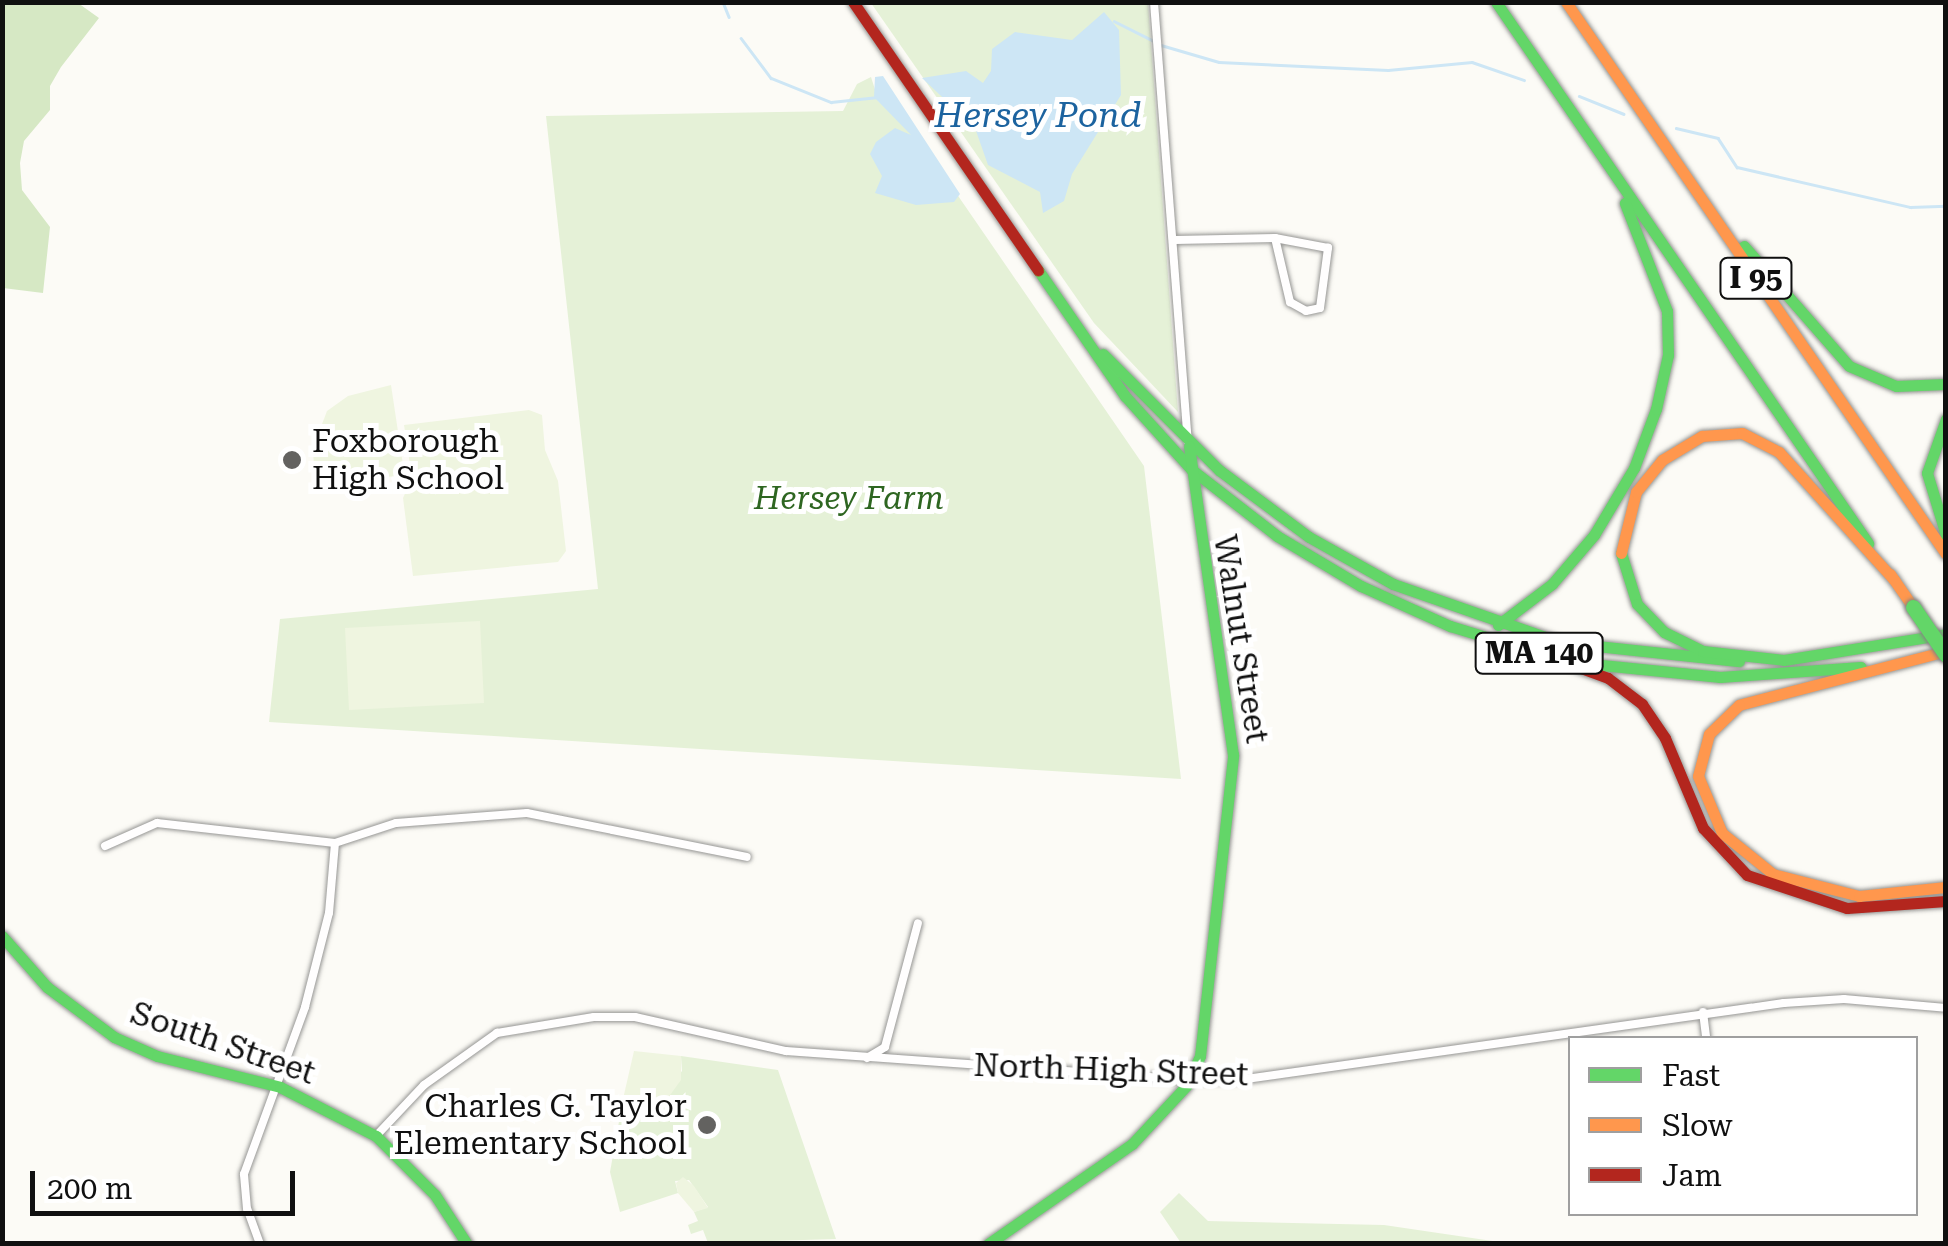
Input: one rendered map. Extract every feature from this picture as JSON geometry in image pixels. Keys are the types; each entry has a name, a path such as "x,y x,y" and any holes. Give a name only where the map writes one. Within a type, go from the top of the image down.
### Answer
{"main road":[{"name":"MA 140","path":"853,2 1125,396 1192,469 1277,536 1361,586 1450,626 1543,654 1623,670 1752,677 1941,653"},
{"name":"I 95","path":"1496,2 1941,653"},
{"name":"I 95","path":"1566,2 1946,554"},
{"path":"1498,625 1552,584 1594,535 1634,468 1659,400 1668,347 1665,301 1612,171"},
{"path":"1704,204 1848,366 1896,386 1946,384"},
{"name":"MA 140","path":"1068,314 1189,446 1336,554 1422,597 1498,625 1607,651 1751,661 1832,655 1946,634"},
{"path":"1946,419 1927,472 1946,534"},
{"path":"1751,661 1670,636 1643,612 1624,581 1619,547 1630,504 1653,469 1684,444 1730,432 1771,445 1895,581"},
{"name":"Walnut Street","path":"988,1244 1125,1151 1190,1080 1202,1046 1232,762 1189,446"},
{"path":"1941,653 1739,705 1708,734 1698,776 1722,834 1773,874 1868,896 1946,887"},
{"path":"1543,654 1608,678 1642,704 1665,738 1707,834 1747,874 1792,896 1848,908 1946,901"},
{"name":"South Street","path":"2,936 46,987 114,1037 157,1056 280,1088 376,1136 435,1196 467,1244"}],"street":[{"name":"Walnut Street","path":"1154,2 1189,446"},
{"path":"1175,240 1274,238 1328,248 1320,308 1306,311 1290,302 1274,238"},
{"path":"105,846 156,824 335,842 396,823 527,813 746,857"},
{"path":"260,1244 246,1209 244,1174 280,1088 328,913 335,842"},
{"path":"868,1058 884,1046 918,923"},
{"name":"North High Street","path":"376,1136 465,1052 497,1033 550,1023 635,1017 737,1044 868,1058 1190,1080 1246,1079 1703,1012 1844,999 1946,1008"},
{"path":"1703,1012 1706,1036"}],"green space":[{"path":"3,2 78,3 99,18 61,67 50,86 50,110 24,141 20,163 22,190 50,227 43,293 3,288"},
{"path":"871,3 1148,3 1178,412 1094,323"},
{"name":"Hersey Farm","path":"871,77 879,102 899,110 1144,466 1181,779 269,722 280,619 598,589 546,116 843,111 857,84"},
{"path":"391,385 403,465 395,476 315,487 313,448 327,411 348,396"},
{"path":"529,410 542,415 545,450 558,481 566,551 558,562 413,576 403,498 412,478 404,425"},
{"path":"480,621 484,703 349,710 345,628"},
{"path":"634,1051 681,1056 681,1080 665,1102 623,1099"},
{"name":"Charles G. Taylor Elementary School","path":"681,1056 778,1070 836,1239 708,1243 703,1230 691,1234 688,1225 698,1221 694,1212 708,1207 689,1180 675,1181 678,1193 620,1212 610,1172 623,1099 654,1105 682,1071"},
{"path":"683,1177 708,1208 694,1212 678,1193 676,1183"},
{"path":"1179,1193 1208,1221 1384,1225 1506,1243 1181,1243 1160,1212"}],"water":[{"name":"Hersey Pond","path":"1104,12 1119,30 1121,95 1072,174 1064,201 1043,213 1040,192 988,165 975,128 922,78 966,71 983,83 991,71 992,49 1015,32 1072,40"},
{"name":"Hersey Pond","path":"883,76 960,194 954,202 916,205 875,193 882,176 870,154 876,142 895,128 911,135 874,97 875,77"}],"waterway":[{"path":"723,2 729,17"},
{"path":"1114,21 1154,41"},
{"path":"741,38 771,78 831,102 878,97"},
{"path":"1161,45 1219,62 1388,70 1472,62 1524,80"},
{"path":"1579,96 1624,114"},
{"path":"1676,128 1718,138 1737,167 1910,207 1946,206"}],"traffic: fast":[{"path":"1496,2 1868,543"},
{"path":"1498,625 1552,584 1594,535 1634,468 1656,409 1668,355 1667,311 1625,203"},
{"path":"1744,246 1849,366 1896,386 1946,384"},
{"path":"1038,270 1125,396 1191,469 1277,536 1361,586 1450,626 1548,656"},
{"path":"1103,354 1219,470 1309,537 1393,584 1560,642 1739,661"},
{"path":"1946,419 1927,473 1946,535"},
{"path":"988,1244 1132,1144 1186,1086 1200,1056 1233,755 1189,446"},
{"path":"1621,553 1637,604 1664,632 1703,651 1784,660 1946,634"},
{"path":"1913,607 1946,655"},
{"path":"1582,663 1720,677 1861,667"},
{"path":"2,936 47,987 114,1037 157,1056 280,1087 376,1136 435,1195 467,1244"}],"traffic: slow":[{"path":"1566,2 1946,554"},
{"path":"1621,553 1636,492 1662,460 1702,436 1742,433 1779,452 1895,581"},
{"path":"1890,574 1913,607"},
{"path":"1946,651 1739,705 1709,734 1698,776 1722,833 1773,874 1859,896 1946,887"}],"traffic: jam":[{"path":"853,2 1038,270"},
{"path":"1543,654 1608,678 1642,704 1665,738 1703,828 1747,875 1847,908 1946,901"}],"place":[{"name":"Foxborough High School","path":"292,460"},
{"name":"Charles G. Taylor Elementary School","path":"707,1125"}]}
